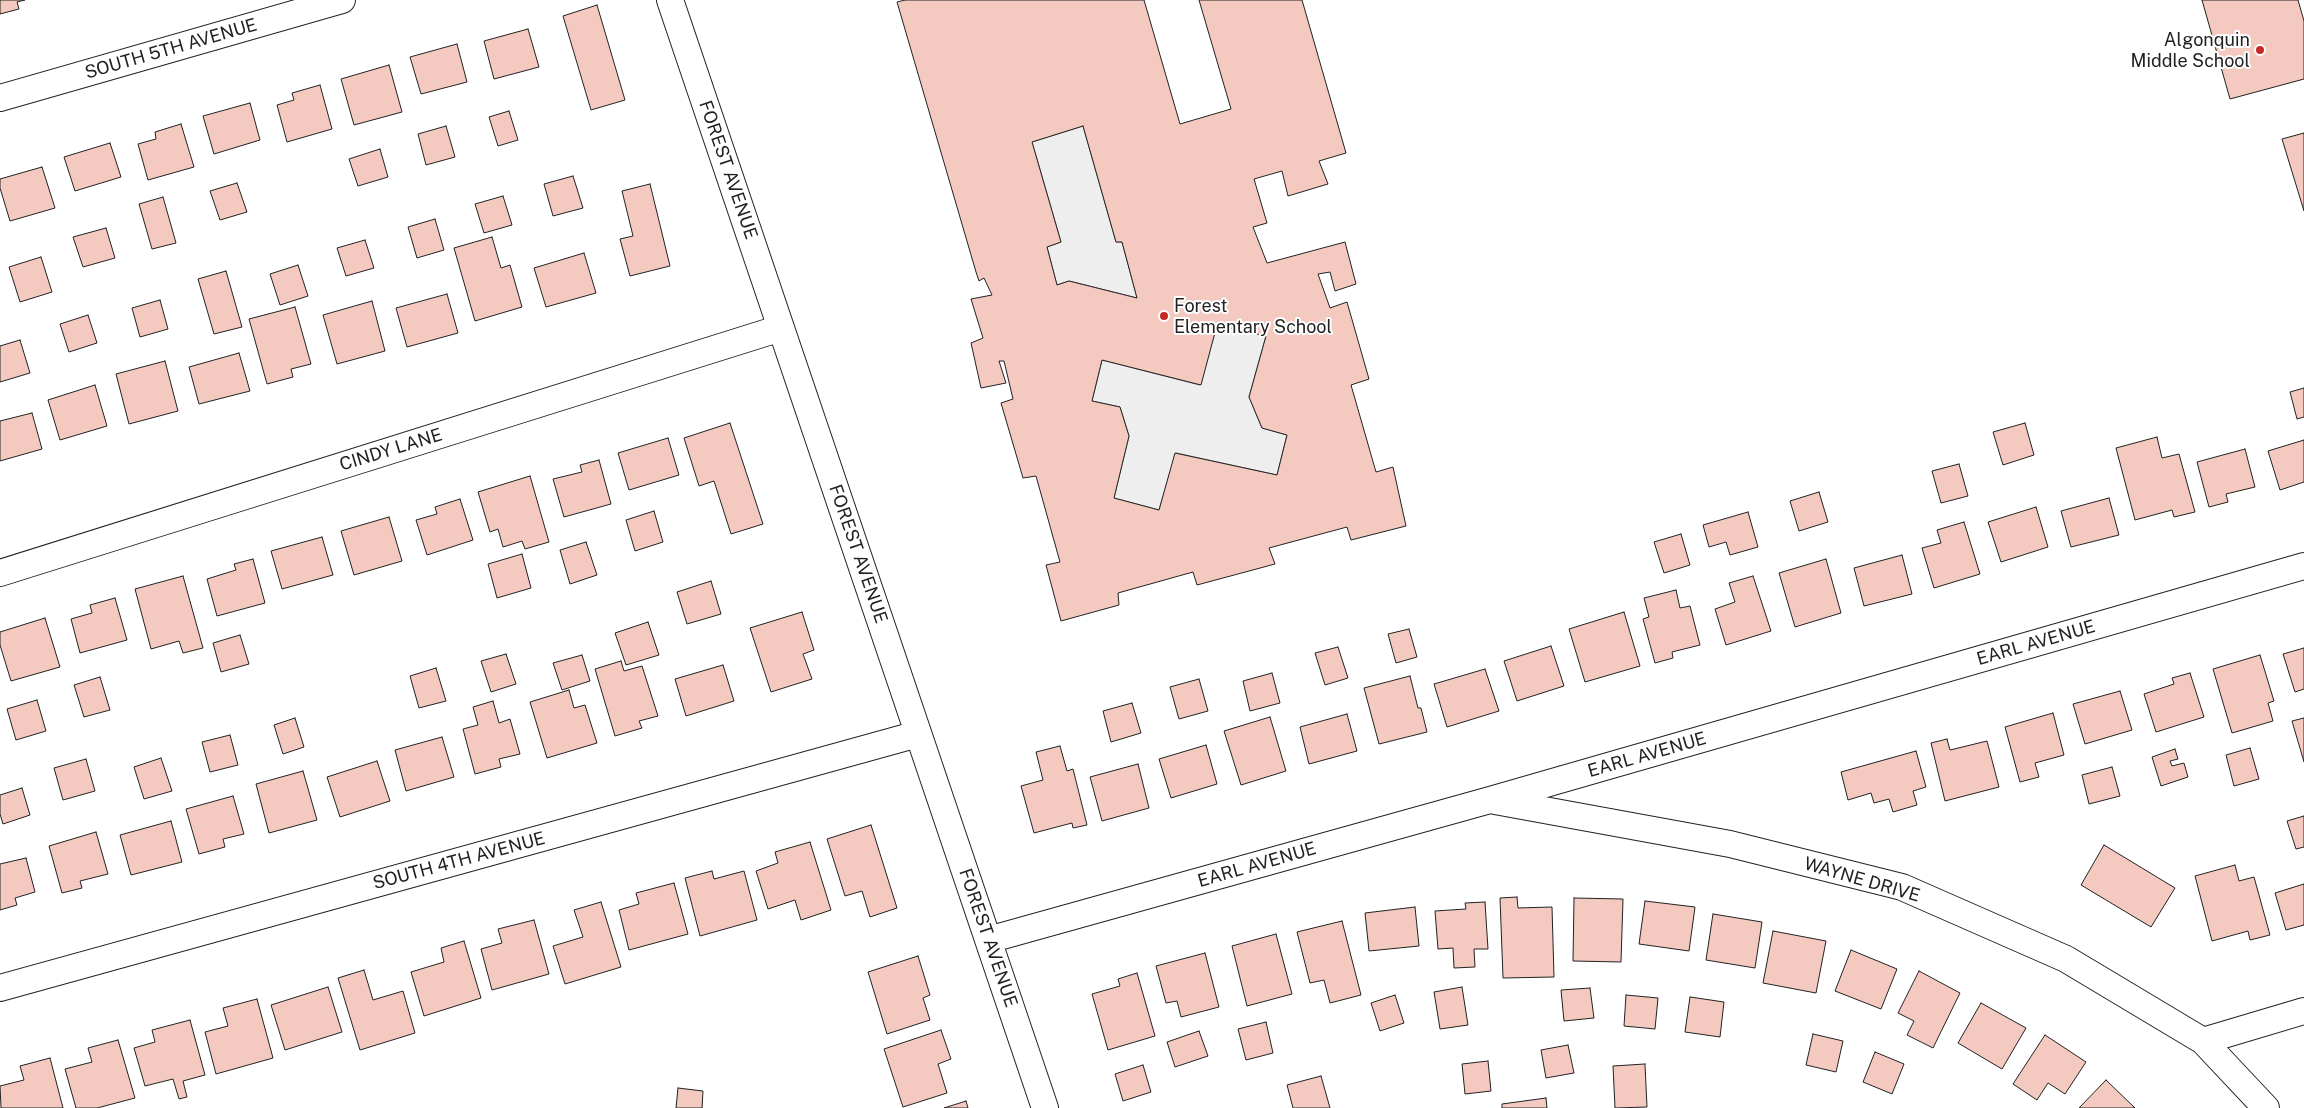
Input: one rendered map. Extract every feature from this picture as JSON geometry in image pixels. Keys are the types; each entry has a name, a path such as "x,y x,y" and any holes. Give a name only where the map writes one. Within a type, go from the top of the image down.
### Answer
{"street":[{"name":"SOUTH 5TH AVENUE","path":"0,98 342,0"},
{"name":"FOREST AVENUE","path":"670,0 1046,1108"},
{"name":"CINDY LANE","path":"0,573 781,328"},
{"name":"EARL AVENUE","path":"988,940 1490,800 2304,566"},
{"name":"SOUTH 4TH AVENUE","path":"0,988 918,734"},
{"name":"WAYNE DRIVE","path":"1490,800 1730,844 1902,887 2066,959 2203,1041 2266,1108"},
{"path":"2203,1041 2304,1011"}],"shaded area":[{"path":"1083,126 1116,242 1122,242 1137,298 1069,281 1057,285 1047,247 1061,242 1032,142"},
{"path":"1217,325 1266,336 1249,397 1262,428 1287,435 1277,475 1176,453 1159,510 1114,498 1129,436 1120,407 1092,401 1102,360 1200,385"}],"building":[{"path":"0,0 25,0 17,2 19,9 0,14"},
{"name":"Forest Elementary School","path":"905,0 1144,0 1180,124 1231,109 1199,0 1302,0 1346,153 1319,161 1328,184 1288,196 1282,171 1254,179 1267,223 1253,227 1267,263 1345,242 1356,284 1335,291 1330,272 1318,274 1330,308 1347,302 1369,379 1351,385 1376,472 1393,467 1406,526 1351,540 1347,527 1269,548 1275,564 1197,585 1193,572 1118,593 1119,605 1061,621 1046,565 1060,562 1036,476 1023,478 1001,403 1013,399 1004,361 999,361 1006,383 981,388 971,343 983,338 971,299 992,295 984,278 979,281 976,272 897,2","holes":["1083,126 1116,242 1122,242 1137,298 1069,281 1057,285 1047,247 1061,242 1032,142","1217,325 1266,336 1249,397 1262,428 1287,435 1277,475 1175,453 1159,510 1114,498 1129,436 1120,407 1092,401 1102,360 1201,385"]},
{"name":"Algonquin Middle School","path":"2202,0 2298,0 2304,21 2304,79 2230,99"},
{"path":"597,5 625,100 591,110 563,16"},
{"path":"528,29 539,67 494,79 484,41"},
{"path":"457,44 467,82 421,94 410,57"},
{"path":"389,65 402,112 354,125 341,79"},
{"path":"320,85 332,129 287,142 277,105 294,100 292,93"},
{"path":"250,103 260,140 214,154 203,116"},
{"path":"509,111 518,140 498,146 489,117"},
{"path":"181,124 194,167 148,180 138,144 156,139 155,132"},
{"path":"446,126 455,157 426,165 418,134"},
{"path":"2304,133 2304,211 2282,139"},
{"path":"110,143 121,177 75,191 64,157"},
{"path":"380,149 388,177 358,186 349,159"},
{"path":"42,167 55,208 10,221 0,188 0,179"},
{"path":"573,176 583,208 553,216 544,184"},
{"path":"237,183 247,212 220,220 210,191"},
{"path":"650,184 670,266 630,276 620,239 633,236 622,191"},
{"path":"503,196 512,225 484,233 475,204"},
{"path":"163,197 176,243 152,249 139,204"},
{"path":"435,219 444,250 417,258 408,227"},
{"path":"106,228 115,258 83,267 73,237"},
{"path":"492,237 501,268 510,265 522,307 475,321 454,248"},
{"path":"365,240 374,268 346,276 337,248"},
{"path":"584,253 596,293 546,307 534,268"},
{"path":"41,257 52,292 20,302 9,267"},
{"path":"298,265 308,296 280,305 270,274"},
{"path":"226,271 242,327 214,334 198,279"},
{"path":"447,294 458,333 407,347 396,308"},
{"path":"160,300 168,329 140,337 132,308"},
{"path":"372,301 385,351 337,364 323,315"},
{"path":"295,307 311,364 291,369 293,377 267,384 249,319"},
{"path":"88,315 97,343 69,352 60,324"},
{"path":"20,340 30,373 0,382 0,346"},
{"path":"239,353 250,391 199,404 189,367"},
{"path":"165,361 178,411 129,424 116,374"},
{"path":"95,385 107,426 60,440 48,400"},
{"path":"2304,388 2304,417 2297,419 2290,392"},
{"path":"32,413 42,449 0,461 0,421"},
{"path":"730,423 763,524 731,534 714,481 699,486 684,438"},
{"path":"2025,423 2034,455 2003,465 1993,432"},
{"path":"2157,437 2162,458 2179,454 2195,512 2174,517 2172,510 2135,520 2116,448"},
{"path":"668,438 679,475 629,490 618,453"},
{"path":"2304,440 2304,482 2280,490 2268,451"},
{"path":"2245,449 2255,487 2226,494 2228,502 2209,507 2197,462"},
{"path":"599,460 611,504 564,517 553,479 582,472 580,465"},
{"path":"1959,464 1968,496 1941,503 1932,471"},
{"path":"530,476 549,542 525,549 522,541 503,547 498,529 490,532 478,492"},
{"path":"1819,492 1828,522 1799,531 1790,501"},
{"path":"2109,498 2119,535 2071,547 2061,511"},
{"path":"460,499 473,540 427,555 416,520 437,514 435,507"},
{"path":"2036,507 2048,547 2001,562 1988,522"},
{"path":"654,511 663,542 635,551 626,520"},
{"path":"1748,512 1758,547 1730,555 1726,542 1709,547 1703,525"},
{"path":"389,517 402,561 354,575 341,531"},
{"path":"1964,522 1980,574 1934,588 1922,548 1941,543 1937,530"},
{"path":"1681,534 1690,565 1664,573 1654,542"},
{"path":"322,537 333,575 282,589 271,551"},
{"path":"586,542 597,575 570,584 560,550"},
{"path":"522,554 531,588 497,598 488,564"},
{"path":"1902,555 1912,594 1864,606 1854,568"},
{"path":"253,559 265,603 217,616 207,579 236,570 234,564"},
{"path":"1826,559 1841,613 1795,627 1779,573"},
{"path":"183,576 203,648 183,653 179,641 151,649 135,589"},
{"path":"1753,576 1771,631 1726,645 1715,609 1735,602 1729,583"},
{"path":"711,581 721,614 687,624 677,592"},
{"path":"1676,590 1680,608 1690,606 1700,645 1672,652 1673,658 1655,663 1643,619 1649,617 1644,598"},
{"path":"115,598 127,640 80,653 71,619 92,613 90,605"},
{"path":"802,612 814,650 803,654 812,679 771,692 750,628"},
{"path":"1624,612 1640,666 1585,682 1569,629"},
{"path":"45,618 60,667 11,681 0,645 0,632"},
{"path":"648,622 659,655 626,665 615,633"},
{"path":"1409,629 1417,657 1396,663 1388,634"},
{"path":"240,635 249,664 221,672 213,643"},
{"path":"1551,646 1564,686 1517,701 1504,661"},
{"path":"1338,647 1348,678 1325,685 1315,653"},
{"path":"2304,648 2304,689 2295,692 2283,654"},
{"path":"506,654 516,684 491,692 481,661"},
{"path":"582,655 590,681 562,690 553,663"},
{"path":"2260,655 2274,701 2268,703 2273,721 2232,733 2213,669"},
{"path":"621,661 624,671 642,666 658,716 639,721 642,728 615,736 595,669"},
{"path":"723,665 734,701 686,716 675,679"},
{"path":"436,668 446,701 419,708 410,676"},
{"path":"1485,669 1499,711 1447,727 1434,684"},
{"path":"1272,673 1280,703 1250,711 1243,681"},
{"path":"2190,673 2204,717 2156,732 2144,694 2174,684 2172,678"},
{"path":"1410,676 1418,708 1421,708 1427,732 1379,744 1364,688"},
{"path":"100,677 110,710 84,717 74,685"},
{"path":"1199,679 1208,711 1179,719 1170,687"},
{"path":"569,690 574,708 585,705 597,743 547,758 530,702"},
{"path":"2120,691 2132,730 2085,744 2073,704"},
{"path":"37,700 46,731 16,740 7,709"},
{"path":"493,701 499,723 510,719 520,754 499,759 501,767 475,774 463,729 478,725 473,707"},
{"path":"1132,703 1141,733 1111,742 1103,711"},
{"path":"2053,713 2064,755 2035,763 2039,777 2020,782 2005,727"},
{"path":"1347,714 1357,751 1309,764 1300,727"},
{"path":"1270,717 1286,771 1241,785 1224,731"},
{"path":"295,718 304,747 283,754 274,725"},
{"path":"2304,718 2304,762 2292,721"},
{"path":"230,735 238,765 210,772 202,742"},
{"path":"442,737 454,777 406,791 395,750"},
{"path":"1947,739 1950,750 1987,741 1999,787 1945,801 1931,743"},
{"path":"1206,745 1217,784 1171,798 1159,759"},
{"path":"1060,746 1067,771 1073,769 1087,825 1073,828 1072,823 1034,833 1021,786 1043,780 1036,752"},
{"path":"2250,748 2259,779 2234,786 2226,755"},
{"path":"2175,749 2178,759 2170,761 2172,766 2184,763 2188,777 2161,786 2152,757"},
{"path":"1916,751 1926,787 1913,791 1917,805 1893,812 1889,799 1874,803 1871,793 1848,800 1841,772"},
{"path":"161,758 172,791 144,799 134,767"},
{"path":"86,759 95,791 63,800 54,768"},
{"path":"377,761 390,801 340,817 327,777"},
{"path":"1138,764 1149,808 1102,821 1090,777"},
{"path":"2112,767 2120,796 2089,804 2082,775"},
{"path":"303,771 317,820 269,833 256,784"},
{"path":"22,788 30,815 3,824 0,814 0,795"},
{"path":"233,796 244,834 223,839 225,847 199,854 186,809"},
{"path":"2304,816 2304,847 2296,849 2287,821"},
{"path":"171,821 182,862 131,875 120,835"},
{"path":"871,825 897,908 870,917 862,891 845,896 827,839"},
{"path":"96,832 108,874 80,881 82,888 62,893 49,846"},
{"path":"810,842 831,910 801,920 795,900 768,909 756,871 778,863 775,852"},
{"path":"2104,845 2175,888 2151,927 2081,885"},
{"path":"26,858 35,892 15,898 17,905 0,910 0,864"},
{"path":"2235,865 2239,881 2254,877 2270,935 2250,940 2248,931 2212,941 2195,876"},
{"path":"712,871 714,879 744,871 757,920 700,936 685,878"},
{"path":"674,883 688,934 629,950 619,910 639,904 636,893"},
{"path":"2304,884 2304,925 2286,930 2275,893"},
{"path":"1517,897 1518,908 1552,907 1554,977 1503,978 1500,898"},
{"path":"1574,898 1623,899 1621,962 1573,961"},
{"path":"1645,901 1695,907 1689,951 1639,944"},
{"path":"601,902 621,967 565,984 553,946 583,937 574,910"},
{"path":"1485,902 1488,949 1474,949 1475,967 1454,968 1453,948 1438,949 1435,911 1466,909 1465,903"},
{"path":"1415,907 1419,946 1369,951 1365,913"},
{"path":"1713,914 1762,922 1755,968 1706,960"},
{"path":"534,920 549,974 492,990 481,949 502,943 498,929"},
{"path":"1342,921 1361,995 1330,1003 1324,980 1310,983 1297,932"},
{"path":"1773,931 1826,941 1816,993 1763,983"},
{"path":"1276,934 1292,994 1247,1006 1232,946"},
{"path":"464,941 481,998 424,1016 411,972 444,962 441,948"},
{"path":"1851,950 1897,969 1881,1009 1835,991"},
{"path":"1205,953 1219,1007 1181,1017 1177,1001 1166,1003 1156,966"},
{"path":"918,956 930,995 923,998 930,1020 887,1034 868,972"},
{"path":"364,970 373,1000 403,991 415,1033 360,1050 338,978"},
{"path":"1919,971 1960,993 1933,1048 1907,1035 1914,1021 1898,1013"},
{"path":"1137,973 1155,1036 1108,1050 1092,994 1120,986 1118,979"},
{"path":"328,987 342,1032 285,1050 271,1005"},
{"path":"1462,987 1468,1025 1440,1029 1434,992"},
{"path":"1590,988 1594,1018 1564,1021 1561,990"},
{"path":"1395,995 1404,1023 1380,1031 1371,1003"},
{"path":"1626,995 1658,998 1655,1029 1624,1026"},
{"path":"1690,997 1724,1002 1720,1037 1685,1032"},
{"path":"257,999 273,1058 216,1074 205,1032 228,1026 223,1008"},
{"path":"1981,1003 2026,1028 2002,1069 1958,1043"},
{"path":"190,1020 205,1075 183,1081 187,1097 179,1099 173,1079 145,1086 134,1048 155,1042 152,1030"},
{"path":"1266,1022 1273,1053 1246,1060 1238,1029"},
{"path":"941,1030 951,1059 938,1064 947,1093 903,1107 884,1049"},
{"path":"1199,1031 1208,1056 1175,1067 1167,1042"},
{"path":"1813,1034 1843,1041 1836,1072 1806,1065"},
{"path":"2045,1035 2086,1062 2065,1094 2048,1083 2037,1100 2013,1084"},
{"path":"118,1040 135,1098 97,1108 76,1108 65,1069 92,1062 88,1048"},
{"path":"1568,1045 1574,1073 1546,1078 1541,1050"},
{"path":"1875,1052 1904,1064 1892,1094 1863,1082"},
{"path":"50,1058 63,1108 1,1108 0,1086 24,1080 20,1066"},
{"path":"1488,1061 1491,1091 1465,1094 1462,1064"},
{"path":"1645,1064 1647,1107 1615,1108 1613,1066"},
{"path":"1143,1065 1151,1092 1123,1101 1115,1074"},
{"path":"1321,1076 1330,1108 1293,1108 1287,1085"},
{"path":"2106,1080 2135,1108 2079,1108"},
{"path":"678,1088 703,1091 702,1108 676,1108"},
{"path":"1546,1098 1547,1108 1502,1108 1502,1104"},
{"path":"966,1101 968,1108 944,1108"}],"place":[{"name":"Algonquin Middle School","path":"2260,50"},
{"name":"Forest Elementary School","path":"1164,316"}]}
